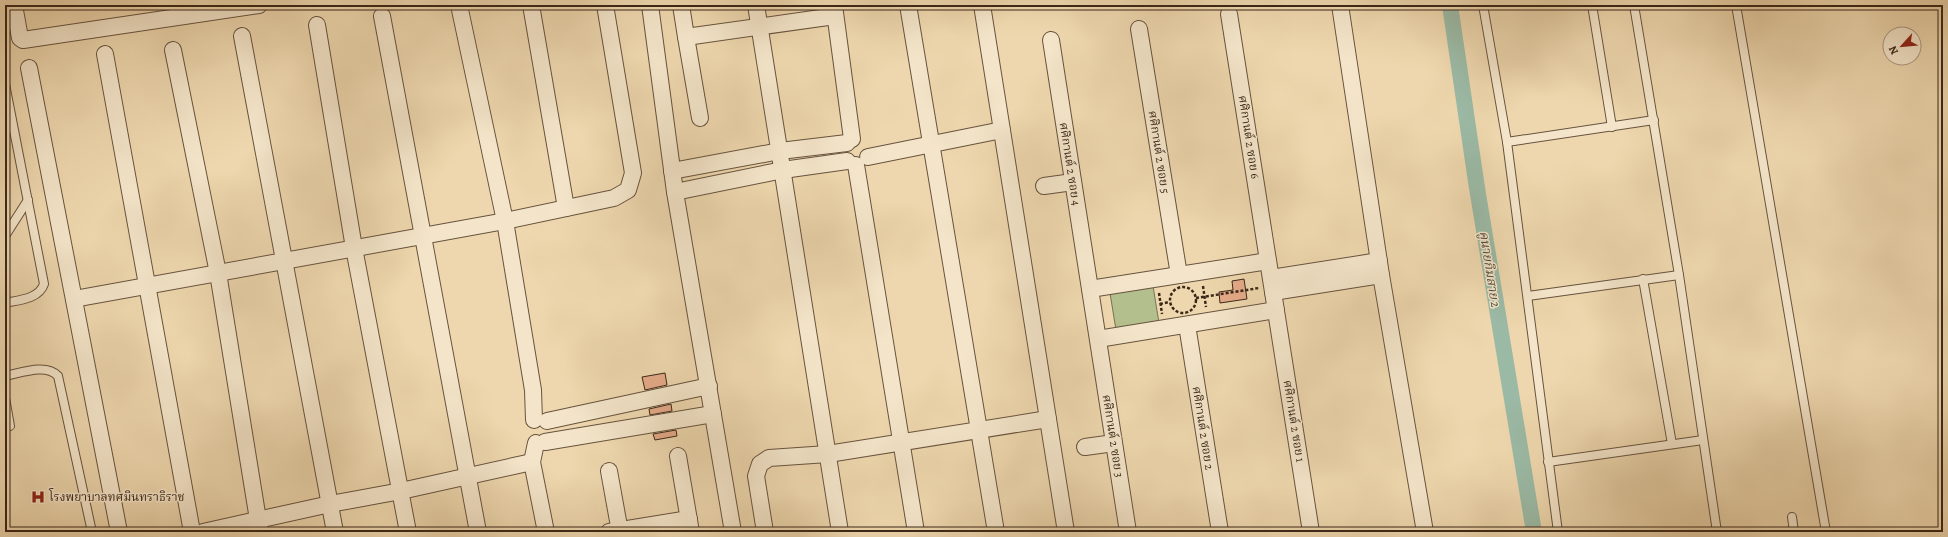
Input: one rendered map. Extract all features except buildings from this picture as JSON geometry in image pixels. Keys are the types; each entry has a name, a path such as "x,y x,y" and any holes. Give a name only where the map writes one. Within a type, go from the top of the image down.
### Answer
{"street":[{"path":"14,5 20,38 23,40 207,9 259,5"},
{"path":"459,5 505,221 533,390 541,421"},
{"path":"531,5 566,208"},
{"path":"74,299 505,221 614,198 628,190 633,173 605,5"},
{"path":"650,5 675,192 733,532"},
{"path":"681,5 700,118"},
{"path":"756,5 840,532"},
{"path":"908,5 996,532"},
{"path":"982,5 1066,532"},
{"path":"1340,5 1380,268 1425,532"},
{"path":"686,38 759,28 834,10 850,141 843,152 857,161"},
{"name":"ศศิกานต์ 2 ซอย 6","path":"1230,14 1272,285"},
{"path":"382,16 478,532"},
{"path":"317,25 354,248 408,532"},
{"name":"ศศิกานต์ 2 ซอย 5","path":"1139,29 1178,275"},
{"path":"242,36 286,261 335,532"},
{"name":"ศศิกานต์ 2 ซอย 4","path":"1051,40 1098,339"},
{"path":"173,50 218,273 259,526"},
{"path":"105,54 192,532"},
{"path":"29,68 119,532"},
{"path":"675,192 783,170 857,161 1002,130"},
{"path":"672,171 780,151 850,141 861,140 866,143 868,147 857,161 916,532"},
{"path":"1044,186 1073,182"},
{"path":"1090,289 1268,261"},
{"path":"1272,285 1380,268"},
{"name":"ศศิกานต์ 2 ซอย 1","path":"1272,285 1311,532"},
{"path":"1098,339 1276,310"},
{"name":"ศศิกานต์ 2 ซอย 2","path":"1187,325 1220,532"},
{"name":"ศศิกานต์ 2 ซอย 3","path":"1098,339 1128,532"},
{"path":"709,386 530,423 527,432 532,441 541,443 713,414"},
{"path":"765,532 756,476 760,464 769,458 828,454 902,444 979,429 1048,419"},
{"path":"541,443 532,462 546,532"},
{"path":"1085,448 1114,444"},
{"path":"609,471 616,531 690,526 678,456"},
{"path":"203,532 259,526 330,504 401,491 532,462"}],"lane":[{"path":"1483,5 1507,142 1558,532"},
{"path":"1592,5 1612,127"},
{"path":"1634,5 1679,275 1717,532"},
{"path":"1736,5 1826,532"},
{"path":"5,84 44,284 42,291 34,296 5,303"},
{"path":"5,128 11,118"},
{"path":"1507,142 1654,120"},
{"path":"5,236 28,200"},
{"path":"1528,296 1679,275"},
{"path":"1643,279 1672,444"},
{"path":"5,376 45,369 54,372 58,376 92,532"},
{"path":"5,398 10,426"},
{"path":"1548,462 1703,440"},
{"path":"1792,516 1794,532"}],"path":[{"path":"1201,272 1208,321"},
{"path":"1156,279 1164,328"},
{"path":"1196,298 1272,285"},
{"path":"1181,286 1190,288 1196,298 1193,309 1185,313 1177,312 1169,302 1171,294 1181,286"},
{"path":"1160,304 1169,302"}],"green space":[{"path":"1153,286 1159,323 1116,330 1110,293"}],"waterway":[{"name":"คูนายกิมสาย 2","path":"1450,5 1477,188 1534,532"}],"place":[{"name":"โรงพยาบาลทศมินทราธิราช","path":"38,497"}]}
